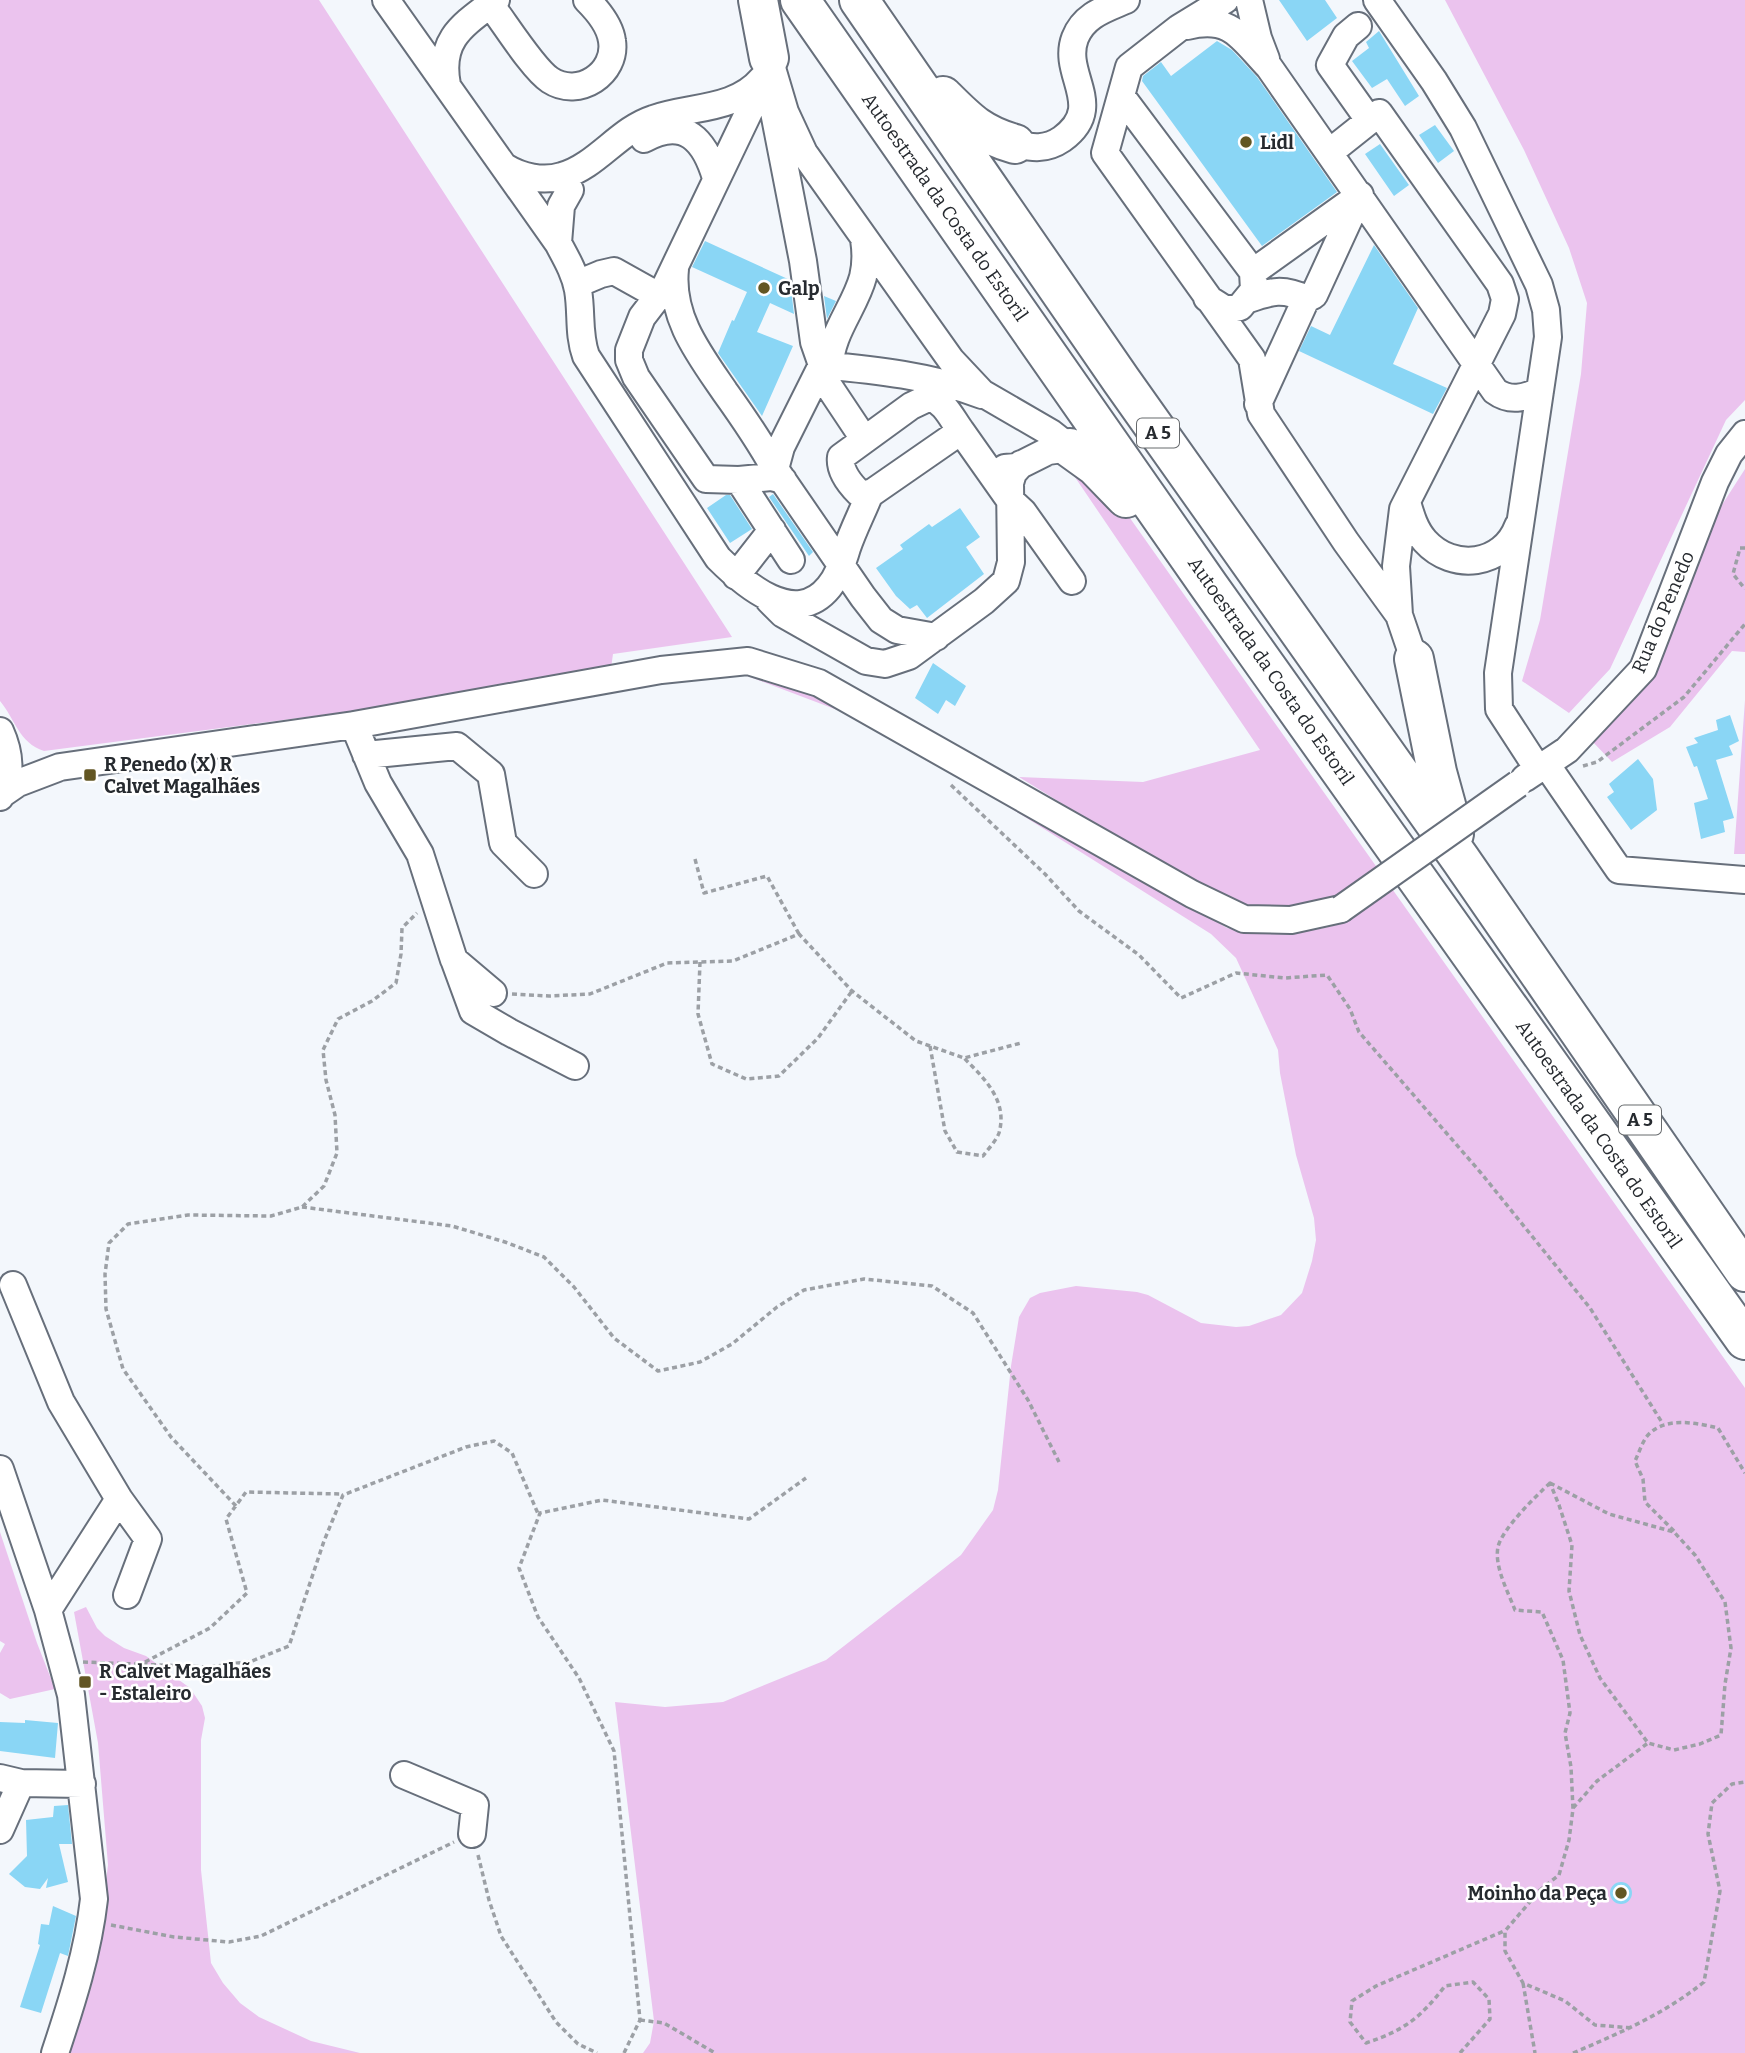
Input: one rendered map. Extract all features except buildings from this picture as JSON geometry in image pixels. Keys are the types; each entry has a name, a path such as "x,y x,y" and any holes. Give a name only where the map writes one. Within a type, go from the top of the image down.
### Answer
{"highway":[{"path":"758,0 769,58"},
{"name":"Autoestrada da Costa do Estoril","path":"800,0 1209,586 1745,1340"},
{"path":"860,1 962,114 991,137 1015,144"},
{"name":"A 5","path":"860,1 1121,380 1461,860 1745,1272"},
{"path":"1070,448 1086,458 1113,483 1209,586"},
{"path":"1413,659 1440,785 1461,860"}],"street":[{"path":"386,0 558,243 577,284 580,336 590,364 713,551 736,576 765,596 783,614 856,657 885,664 902,659 936,637 992,595 1006,581 1011,562 1009,499 1012,478 1021,464"},
{"path":"447,85 444,69 446,54 454,35 493,2 542,73 556,83 573,86 587,83 601,75 612,50 608,28 587,0"},
{"path":"1015,144 1040,149 1067,135 1077,122 1083,100 1072,58 1075,37 1088,18 1126,0"},
{"path":"1377,0 1434,81 1463,128 1539,285 1546,310 1548,328 1540,391 1498,673 1499,709 1619,870 1741,885"},
{"path":"1235,7 1230,27 1269,67 1495,391 1503,397 1526,397 1540,391"},
{"path":"1235,7 1205,21 1179,28 1129,67 1105,153 1205,297 1252,359 1261,414 1346,542 1399,615"},
{"path":"1235,7 1258,38 1269,67"},
{"path":"410,32 436,32 464,24"},
{"path":"1358,26 1346,36 1330,65 1369,120"},
{"path":"505,167 514,173 537,178 565,176 650,119 722,103 747,93 762,79 768,68 769,58"},
{"path":"769,58 768,72 663,290 646,311 635,332 629,355 631,367 706,479 739,480 779,474"},
{"path":"769,58 785,112 799,143 947,355 988,397"},
{"path":"769,58 776,126 803,261 812,334 826,365 828,385 864,439"},
{"path":"1122,97 1253,272 1254,290 1240,307 1226,310 1205,297"},
{"path":"1330,152 1379,113 1504,292 1502,314 1404,509 1396,566 1399,615 1413,659"},
{"path":"522,192 552,193 570,190 646,138 666,131 685,133 701,143 708,154 716,178"},
{"path":"558,243 561,206 570,190"},
{"path":"1253,272 1360,195"},
{"path":"1258,404 1306,299 1314,295 1360,195"},
{"path":"779,474 781,447 826,365 862,280 864,239"},
{"path":"676,264 674,287 686,331 779,474 874,612 890,626 904,632 936,637"},
{"path":"577,284 614,271 653,292 663,290"},
{"path":"1249,299 1271,291 1296,294 1306,299"},
{"path":"826,365 860,368 947,384 988,397 1043,428 1070,448"},
{"path":"961,431 870,493 856,492 840,464 844,454 864,439 911,406 930,397 943,406 1072,581"},
{"name":"Rua do Penedo","path":"354,725 661,670 748,661 819,683 1192,894 1244,919 1291,920 1341,909 1542,767 1643,669 1715,482 1729,454 1745,434"},
{"path":"984,461 1004,468 1021,464 1044,452 1070,448"},
{"path":"739,480 791,560"},
{"path":"765,596 787,604 808,602 828,589 842,566 870,493"},
{"path":"1407,502 1416,529 1435,551 1459,561 1486,558 1508,545 1519,524"},
{"path":"736,576 772,530"},
{"path":"1486,558 1500,568 1508,581 1508,604"},
{"path":"3,738 20,757 41,766 60,767 354,725 378,783 420,854 473,1011 575,1066"},
{"path":"1,796 8,778 9,761 3,738"},
{"path":"366,755 457,746 491,774 503,843 534,874"},
{"path":"1,796 18,783 60,767"},
{"path":"454,960 493,993"},
{"path":"13,1285 61,1402 119,1499 148,1539 127,1595"},
{"path":"0,1469 48,1610 71,1695 94,1899 92,1922 78,1986 55,2053"},
{"path":"48,1610 119,1499"},
{"path":"404,1775 475,1805 472,1833"},
{"path":"0,1830 11,1781 82,1784"}],"path":[{"path":"1745,548 1740,548 1733,574 1745,589"},
{"path":"1542,767 1578,768 1597,762 1684,697 1745,624"},
{"path":"947,781 1045,874 1079,911 1139,955 1181,998 1236,973 1285,978 1327,975 1350,1009 1359,1032 1472,1163 1590,1308 1663,1424"},
{"path":"695,859 704,893 767,876 799,934 852,991 915,1041 930,1046 964,1058 985,1079 1000,1104 999,1135 983,1156 957,1152 945,1130 930,1046"},
{"path":"236,1506 171,1437 123,1369 106,1309 105,1274 109,1243 128,1224 188,1215 271,1216 302,1206 324,1186 337,1153 335,1115 326,1080 323,1050 338,1019 372,1001 396,983 402,928 411,916 435,902"},
{"path":"493,993 549,996 590,994 667,963 733,961 799,934"},
{"path":"700,962 698,1014 712,1064 746,1079 779,1076 818,1038 852,991"},
{"path":"964,1058 1021,1043"},
{"path":"302,1206 452,1226 544,1257 574,1287 614,1338 658,1371 700,1362 732,1344 777,1307 804,1290 864,1279 932,1286 973,1313 1028,1400 1059,1462"},
{"path":"1549,1483 1572,1545 1569,1591 1580,1635 1600,1678 1648,1743 1674,1750 1700,1744 1721,1735 1731,1648 1725,1601 1695,1555 1645,1502 1643,1479 1635,1461 1647,1436 1663,1424 1692,1422 1718,1428 1745,1473"},
{"path":"142,1664 210,1628 247,1593 226,1519 246,1492 345,1494 466,1447 494,1441 512,1453 539,1516"},
{"path":"624,2053 640,2020 614,1751 579,1678 538,1617 519,1568 540,1513 602,1500 749,1519 806,1478"},
{"path":"1549,1483 1609,1514 1674,1532"},
{"path":"1460,2053 1490,2019 1489,1999 1473,1982 1445,1986 1426,2010 1396,2032 1366,2043 1350,2022 1352,2001 1376,1986 1504,1931 1540,1889 1559,1875 1569,1840 1573,1809 1571,1767 1564,1733 1570,1713 1563,1660 1542,1612 1515,1610 1501,1570 1498,1546 1513,1522 1549,1483"},
{"path":"62,1661 210,1667 251,1661 289,1646 324,1541 345,1494"},
{"path":"1573,1809 1597,1781 1648,1743"},
{"path":"1573,2053 1633,2028 1679,2002 1704,1982 1720,1891 1708,1834 1712,1802 1732,1784 1745,1782"},
{"path":"92,1922 174,1937 229,1942 261,1936 472,1833 501,1936 556,2022 578,2045 597,2053"},
{"path":"1504,1931 1505,1951 1523,1983 1535,2053"},
{"path":"1523,1983 1564,2001 1595,2025 1633,2028"},
{"path":"640,2020 664,2023 715,2053"}],"shaded area":[{"path":"0,0 319,0 732,637 613,654 611,668 400,705 44,751 29,742 0,701"},
{"path":"1445,0 1745,0 1745,400 1726,420 1610,669 1569,713 1522,681 1540,620 1581,374 1587,303 1569,248 1524,150"},
{"path":"1064,461 1120,504 1745,1388 1745,2053 643,2053 650,2043 654,2021 615,1702 665,1707 723,1702 826,1660 961,1555 993,1510 998,1490 1019,1317 1030,1298 1040,1293 1076,1286 1137,1292 1201,1323 1249,1326 1281,1315 1302,1293 1312,1261 1316,1240 1314,1218 1296,1155 1278,1050 1236,958 1211,934 869,722 734,671 778,674 966,773 1227,928 1259,933 1288,933 1348,922 1333,900 1282,911 1242,908 1202,890 1019,777 1143,782 1260,750"},
{"path":"1745,469 1745,652 1732,651 1670,727 1612,762 1592,741 1639,693 1682,609 1713,519"},
{"path":"1745,700 1745,854 1734,854"},
{"path":"0,1532 55,1689 10,1699 0,1693 0,1653 5,1644 0,1641"},
{"path":"86,1607 97,1628 105,1636 124,1648 146,1656 190,1688 202,1706 205,1718 201,1740 201,1870 211,1963 223,1983 240,2003 259,2017 311,2041 360,2053 66,2053 99,1938 108,1865 98,1743 74,1612"}],"place":[{"name":"Lidl","path":"1246,142"},
{"name":"Galp","path":"764,288"},
{"name":"R Penedo (X) R Calvet Magalhães","path":"90,775"},
{"name":"R Calvet Magalhães - Estaleiro","path":"85,1682"},
{"name":"Moinho da Peça","path":"1621,1893"}]}
